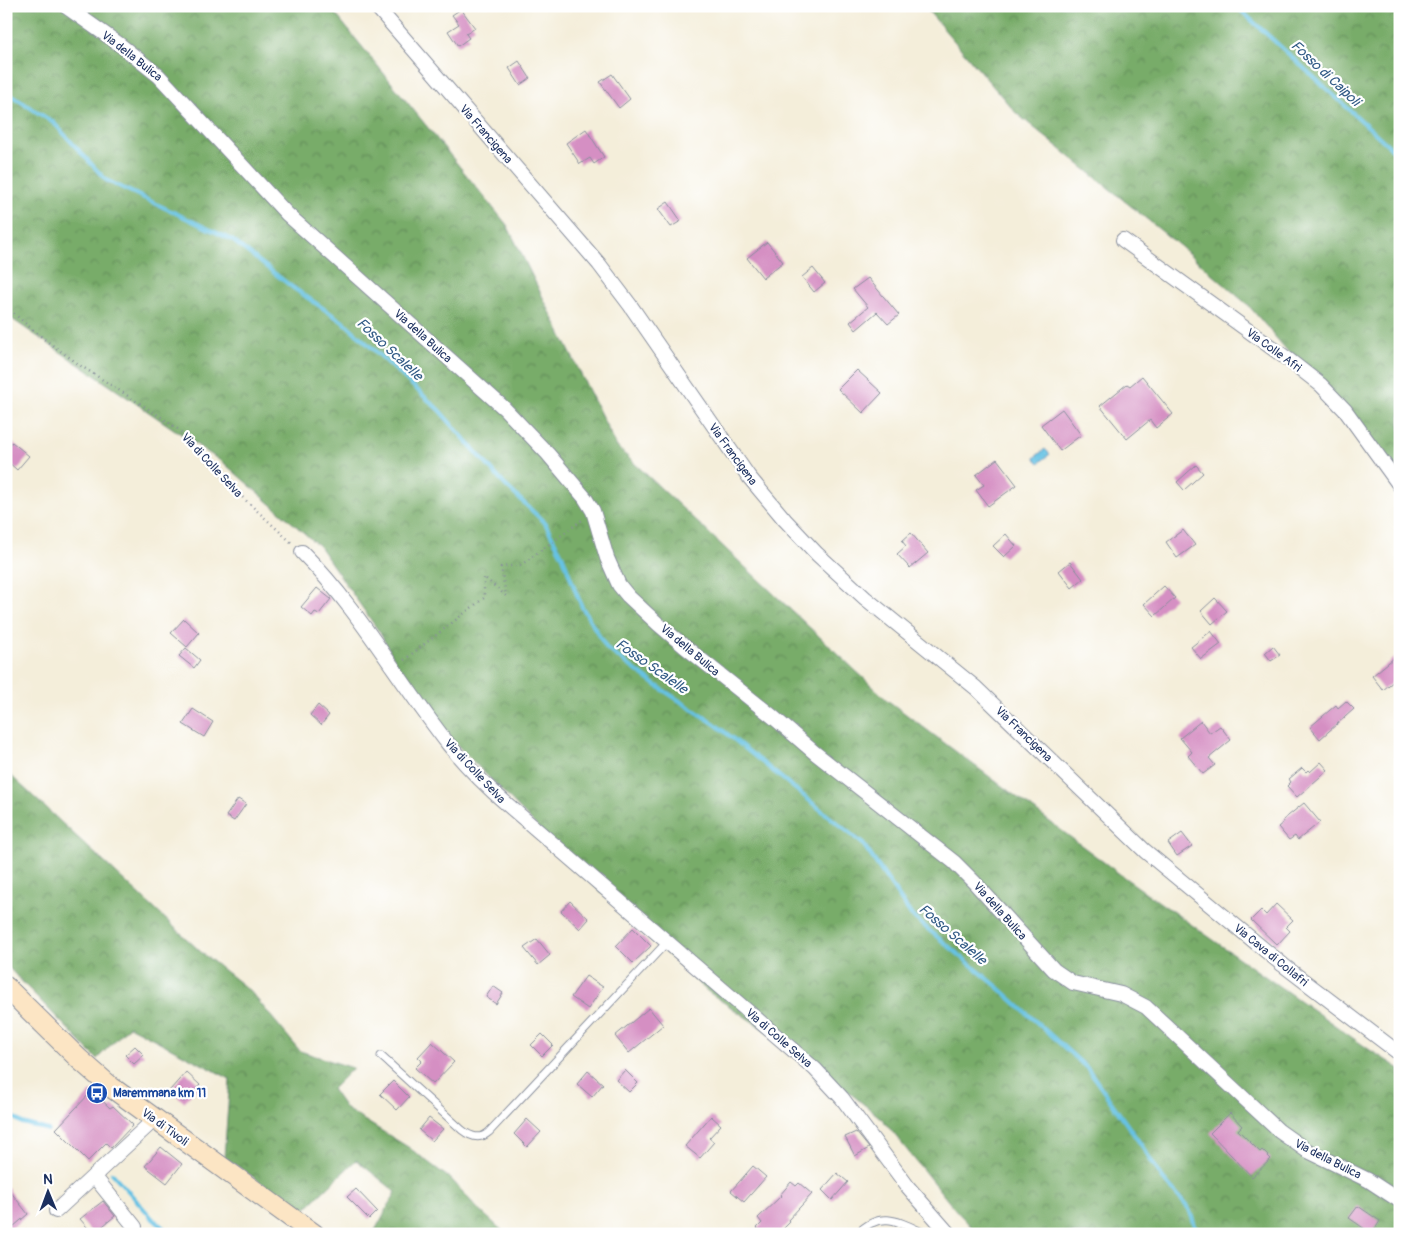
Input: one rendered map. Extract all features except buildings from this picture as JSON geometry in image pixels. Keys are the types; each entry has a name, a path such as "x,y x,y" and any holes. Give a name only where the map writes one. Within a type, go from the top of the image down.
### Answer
{"main road":[{"name":"Via di Tivoli","path":"6,987 88,1068 111,1087 314,1234"}],"street":[{"name":"Via della Bulica","path":"65,6 126,49 168,85 248,174 287,214 517,421 577,488 593,511 610,568 619,585 628,596 684,646 954,862 1054,970 1073,982 1121,994 1146,1006 1260,1115 1286,1137 1314,1154 1368,1180 1400,1201"},
{"name":"Via Francigena","path":"376,6 609,276 730,450 785,520 817,554 864,598 976,688 1145,852"},
{"name":"Via Colle Afri","path":"1123,240 1288,360 1328,392 1345,410 1400,486"},
{"name":"Via di Colle Selva","path":"302,552 339,593 443,738 480,779 809,1064 842,1098 908,1187 949,1234"},
{"name":"Via Cava di Collafri","path":"1145,852 1283,966 1400,1054"},
{"path":"56,1211 155,1120"},
{"path":"94,1176 135,1227"}],"lane":[{"path":"381,1056 462,1130 472,1136 481,1137 489,1132 667,942"},
{"path":"857,1234 870,1223 882,1219 900,1222 926,1234"}],"path":[{"name":"Via di Colle Selva","path":"6,307 44,339 81,366 179,430 240,495 302,552"},
{"path":"393,668 484,598 484,577 506,596 501,567 521,565 545,549 593,511"}],"green space":[{"path":"6,6 329,6 507,225 617,447 887,700 1125,878 1370,1050 1400,1069 1400,1234 978,1234 953,1207 882,1119 809,1060 707,991 593,884 420,707 380,633 319,546 225,464 6,315"},
{"path":"924,6 1400,6 1400,483 1249,306 1180,246 1016,113"},
{"path":"6,771 201,952 250,991 300,1051 353,1068 332,1089 346,1109 408,1147 452,1180 477,1208 506,1234 373,1234 396,1192 356,1160 303,1211 224,1157 230,1079 129,1026 97,1059 6,965"}],"water":[{"path":"1045,449 1050,454 1039,463 1034,458"}],"waterway":[{"name":"Fosso di Caipoli","path":"1236,6 1400,156"},
{"name":"Fosso Scalelle","path":"6,92 54,123 106,180 232,240 292,287 346,324 439,410 505,485 545,523 563,557 582,607 607,649 657,686 715,724 863,844 912,916 998,987 1088,1069 1163,1179 1189,1209 1198,1234"},
{"path":"6,1112 22,1123 48,1130"},
{"path":"112,1173 153,1219 171,1234"}],"place":[{"name":"Maremmana km 11","path":"97,1093"}]}
